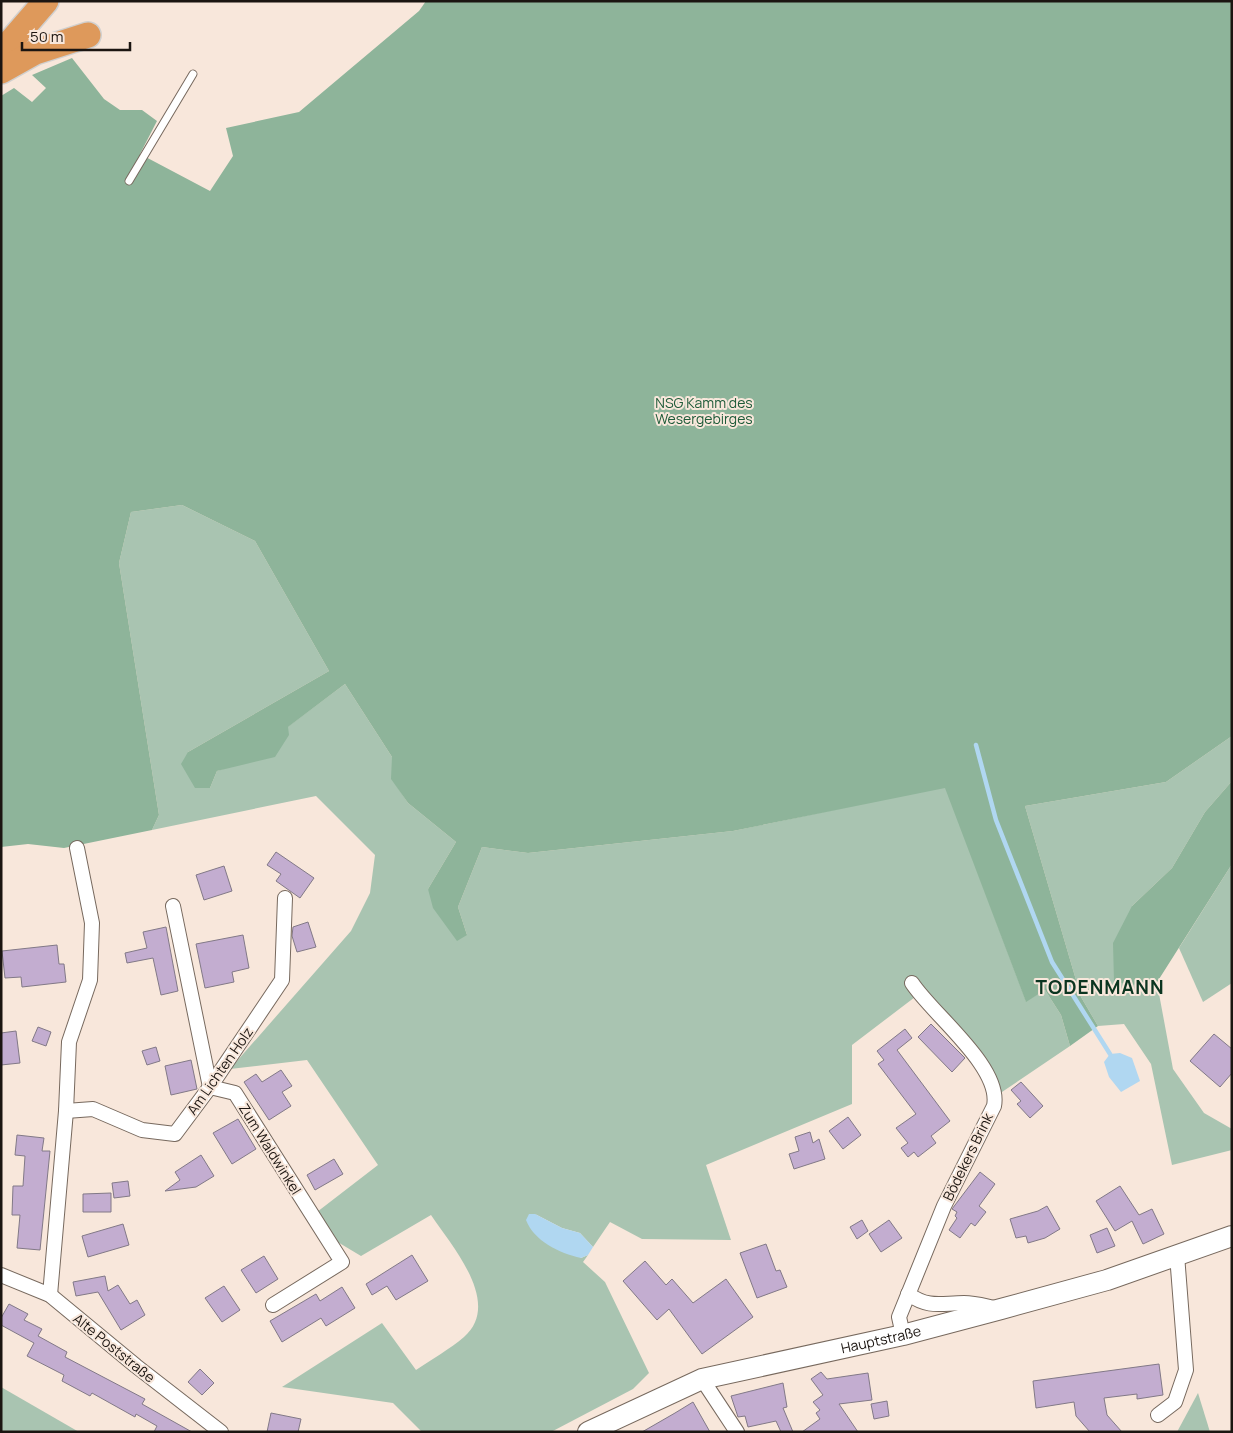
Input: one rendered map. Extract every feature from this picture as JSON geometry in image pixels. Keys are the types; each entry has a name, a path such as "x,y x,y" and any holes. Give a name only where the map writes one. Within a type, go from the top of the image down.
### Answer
{"highway":[{"path":"1,53 46,1"},
{"path":"1,71 35,52 88,35"}],"main road":[{"name":"Hauptstraße","path":"588,1432 702,1379 903,1335 1001,1309 1107,1280 1232,1236"}],"street":[{"path":"50,1295 66,1111 69,1042 90,980 92,923 78,848"},
{"name":"Am Lichten Holz","path":"66,1111 93,1109 142,1130 176,1134 282,980 285,898"},
{"path":"173,906 210,1087"},
{"name":"Bödekers Brink","path":"903,1335 899,1317 944,1206 994,1106 996,1096 990,1079 977,1058 912,983"},
{"name":"Zum Waldwinkel","path":"210,1087 235,1093 342,1262 273,1305"},
{"path":"1158,1415 1174,1402 1186,1370 1177,1255"},
{"name":"Alte Poststraße","path":"1,1275 50,1295 136,1366 221,1432"},
{"path":"908,1294 921,1303 929,1305 966,1303 1001,1309"},
{"path":"702,1379 737,1432"}],"lane":[{"path":"129,181 193,74"}],"green space":[{"name":"NSG Kamm des Wesergebirges","path":"426,1 1232,1 1232,736 1166,782 1025,806 1081,997 1098,1026 1070,1046 1061,1015 1045,990 1026,1002 945,788 733,831 528,853 482,847 458,907 467,935 457,941 433,908 428,889 456,842 408,803 391,779 392,757 345,684 288,727 289,735 275,757 217,771 210,788 195,788 181,764 188,752 329,671 255,541 182,505 131,512 119,563 159,815 152,830 64,848 28,844 1,847 1,96 14,88 32,102 46,88 32,75 72,58 104,99 120,110 142,110 157,121 140,154 210,191 233,156 226,128 299,112 419,11"},
{"path":"1232,1 948,793 1026,1001 1045,990 1061,1015 1070,1046 996,1096 992,1071 919,994 852,1045 852,1104 706,1165 731,1240 642,1239 610,1222 593,1247 580,1233 562,1228 535,1214 581,1258 588,1255 583,1262 605,1282 649,1373 633,1389 551,1432 422,1432 393,1403 282,1387 382,1323 416,1370 459,1341 475,1323 478,1308 476,1291 470,1274 461,1258 431,1215 361,1256 336,1241 317,1212 378,1165 307,1060 230,1069 351,931 370,893 375,855 316,796 152,830 159,815 119,563 131,512 182,505 255,541 329,671 188,752 210,788 217,771 238,764 345,684 392,757 392,779 408,803 456,842 428,889 467,935 458,907 482,847 528,853 733,831 861,804 1,144 178,233"},
{"path":"1232,736 1232,781 1205,812 1172,868 1132,906 1153,987 1157,983 1173,1069 1204,1113 1232,1129 1232,1150 1172,1165 1151,1064 1124,1024 1098,1026 1081,997 1025,806 1166,782"},
{"path":"1232,781 1232,864 1154,987 1114,982 1113,943 1132,906 1172,868 1205,812"},
{"path":"1232,864 1232,983 1203,1002 1179,948"},
{"path":"1,1387 79,1432 1,1432"},
{"path":"1198,1393 1210,1432 1177,1432"}],"water":[{"path":"1120,1053 1132,1058 1140,1081 1121,1092 1109,1077 1104,1062 1110,1054"},
{"path":"529,1214 535,1214 562,1228 580,1233 593,1247 588,1255 581,1258 564,1253 548,1245 530,1227 526,1220"}],"building":[{"path":"276,852 314,878 300,898 276,881 281,874 267,865"},
{"path":"224,866 232,891 204,900 196,875"},
{"path":"308,922 316,947 297,952 292,936 293,927"},
{"path":"166,927 178,991 161,995 153,958 127,963 125,953 147,948 143,932"},
{"path":"243,935 249,968 232,972 234,982 205,988 196,944"},
{"path":"57,945 59,964 64,964 66,982 22,987 21,977 5,978 2,951"},
{"path":"931,1024 965,1058 952,1072 918,1037"},
{"path":"38,1027 51,1032 46,1046 32,1041"},
{"path":"905,1029 912,1038 897,1050 950,1121 931,1136 936,1143 918,1157 914,1152 908,1157 901,1148 908,1143 896,1128 916,1114 878,1064 884,1060 877,1051"},
{"path":"16,1031 20,1063 1,1065 1,1033"},
{"path":"1214,1034 1232,1049 1232,1073 1220,1087 1190,1061"},
{"path":"156,1047 160,1061 147,1065 142,1051"},
{"path":"191,1060 197,1089 171,1095 165,1066"},
{"path":"281,1070 292,1086 282,1092 291,1106 269,1120 244,1082 256,1074 262,1082"},
{"path":"1021,1082 1043,1106 1030,1118 1017,1104 1021,1101 1011,1090"},
{"path":"848,1117 861,1135 843,1149 829,1131"},
{"path":"238,1119 256,1149 232,1164 213,1133"},
{"path":"810,1132 813,1143 819,1139 825,1159 794,1169 789,1154 799,1151 795,1137"},
{"path":"17,1135 44,1138 42,1151 50,1151 40,1250 17,1248 20,1215 12,1215 13,1186 23,1186 25,1156 15,1155"},
{"path":"201,1155 214,1176 196,1187 165,1191 180,1180 175,1172"},
{"path":"334,1159 343,1174 315,1190 307,1175"},
{"path":"980,1172 995,1184 979,1206 986,1212 975,1226 971,1223 960,1238 949,1230 957,1218 955,1216 957,1212 952,1209"},
{"path":"128,1181 130,1196 114,1198 112,1183"},
{"path":"1120,1186 1139,1215 1152,1209 1164,1234 1143,1244 1132,1221 1115,1231 1096,1201"},
{"path":"111,1193 111,1212 83,1212 83,1194"},
{"path":"1047,1206 1060,1229 1045,1238 1028,1243 1026,1236 1016,1238 1010,1219 1038,1211"},
{"path":"862,1220 868,1231 857,1239 850,1227"},
{"path":"889,1220 902,1238 881,1252 869,1234"},
{"path":"123,1224 129,1245 88,1257 82,1236"},
{"path":"1107,1228 1115,1246 1097,1253 1090,1235"},
{"path":"766,1244 776,1271 780,1270 787,1287 757,1298 740,1253"},
{"path":"412,1255 428,1281 396,1300 387,1286 372,1295 366,1284"},
{"path":"264,1256 278,1279 256,1293 241,1270"},
{"path":"645,1261 666,1285 672,1279 693,1303 726,1279 753,1317 702,1354 669,1309 657,1320 623,1281"},
{"path":"105,1276 108,1291 118,1285 130,1304 137,1300 145,1315 121,1330 98,1292 76,1296 73,1282"},
{"path":"224,1286 240,1310 222,1322 205,1298"},
{"path":"342,1287 355,1308 326,1326 321,1318 282,1342 270,1321 316,1294 320,1301"},
{"path":"9,1304 28,1314 24,1320 42,1329 38,1336 67,1352 65,1357 145,1399 142,1404 192,1432 154,1432 157,1426 136,1414 135,1417 92,1393 90,1396 62,1381 64,1375 27,1356 34,1343 1,1325 1,1318"},
{"path":"1159,1364 1163,1395 1137,1399 1137,1394 1104,1398 1107,1415 1122,1432 1090,1432 1076,1416 1074,1402 1036,1408 1033,1381"},
{"path":"200,1369 214,1383 202,1395 188,1382"},
{"path":"821,1372 827,1379 868,1373 872,1400 839,1404 858,1432 802,1432 820,1419 816,1413 820,1410 813,1402 823,1395 811,1379"},
{"path":"783,1383 787,1407 783,1408 793,1432 781,1432 776,1421 748,1427 745,1416 738,1417 731,1396"},
{"path":"887,1401 889,1416 874,1419 871,1404"},
{"path":"693,1402 710,1432 642,1432 675,1413"},
{"path":"271,1413 301,1419 298,1432 267,1432"}],"waterway":[{"path":"976,745 996,820 1052,962 1110,1054"}],"district":[{"name":"TODENMANN","path":"1100,987"}]}
